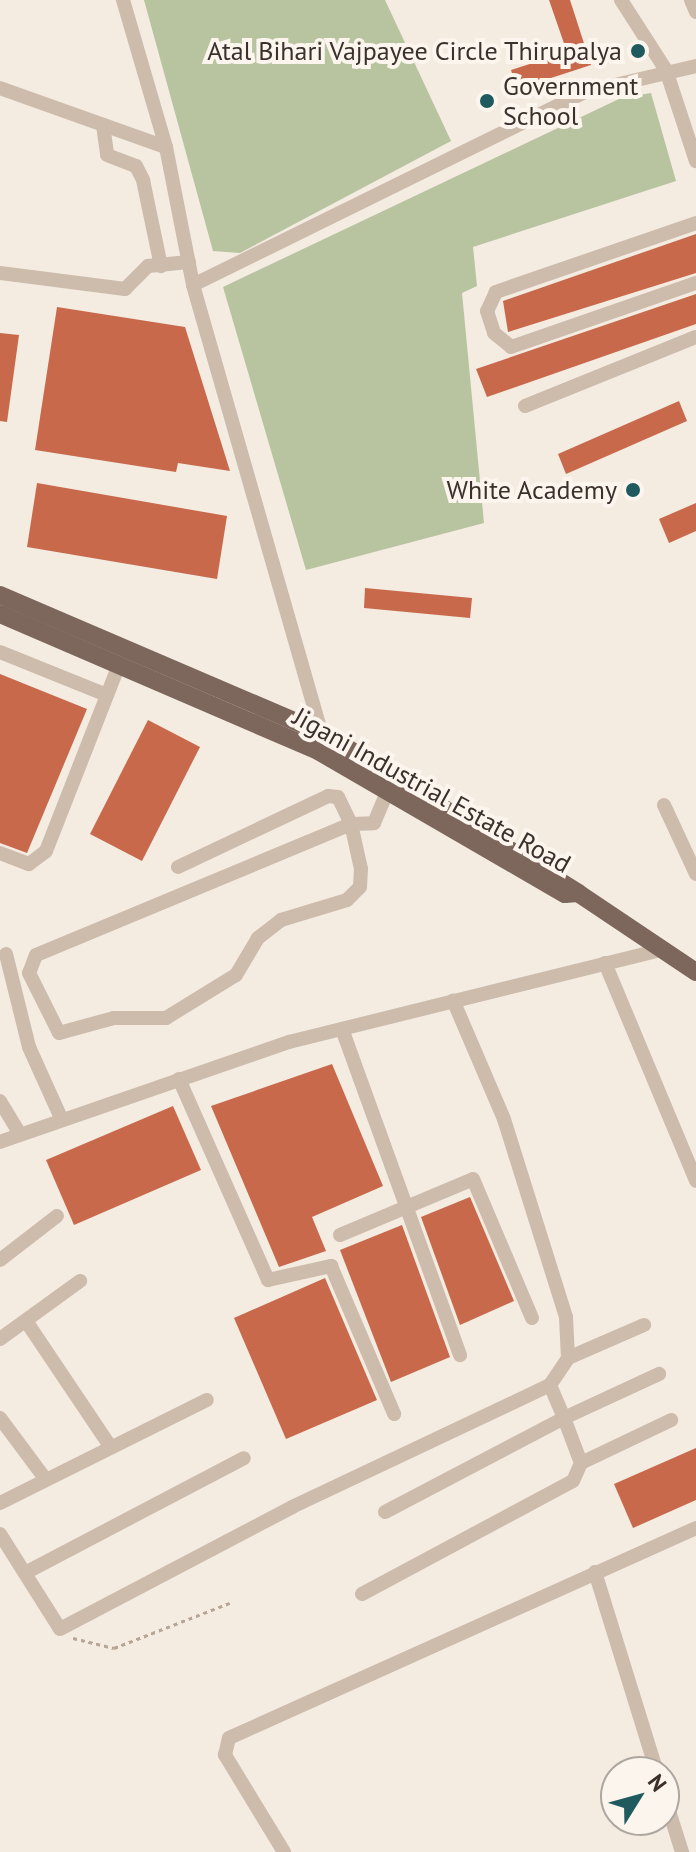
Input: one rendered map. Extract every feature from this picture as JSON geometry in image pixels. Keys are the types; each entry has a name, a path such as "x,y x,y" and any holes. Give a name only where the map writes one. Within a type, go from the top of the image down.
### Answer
{"main road":[{"name":"Jigani Industrial Estate Road","path":"0,595 322,742 548,868 578,893 696,972"},
{"name":"Jigani Industrial Estate Road","path":"0,614 119,665 322,742 387,792 565,894 578,893"}],"street":[{"path":"123,0 166,147 193,285 322,742"},
{"path":"621,0 666,70 696,161"},
{"path":"691,0 696,12"},
{"path":"193,285 585,92 666,70 696,66"},
{"path":"0,88 166,147"},
{"path":"103,125 107,155 136,166 143,180 161,266"},
{"path":"696,223 496,292 487,311 494,333 511,347 696,283"},
{"path":"0,273 125,289 148,266 189,262"},
{"path":"525,406 696,337"},
{"path":"0,652 107,695"},
{"path":"0,853 29,864 46,851 119,665"},
{"path":"178,867 328,796 338,797 351,824 360,887 347,900 281,920 258,938 236,975 150,1022 114,1018 59,1033 49,1020 29,973 36,955 351,824 374,823 387,792"},
{"path":"664,805 696,874"},
{"path":"0,1142 179,1079 342,1029 664,949"},
{"path":"6,954 29,1047 61,1118"},
{"path":"605,963 696,1181"},
{"path":"453,1000 504,1119 566,1317 568,1358"},
{"path":"342,1029 460,1355"},
{"path":"179,1079 268,1280 331,1266 394,1414"},
{"path":"0,1101 20,1134"},
{"path":"340,1235 473,1180 532,1318"},
{"path":"0,1260 57,1216"},
{"path":"0,1339 80,1281"},
{"path":"26,1321 110,1446"},
{"path":"0,1534 60,1629 292,1507 550,1385 568,1358 644,1325"},
{"path":"385,1512 564,1418 659,1374"},
{"path":"550,1385 581,1463"},
{"path":"0,1503 44,1477 207,1400"},
{"path":"0,1418 44,1477"},
{"path":"362,1594 573,1481 581,1463 671,1420"},
{"path":"25,1573 244,1458"},
{"path":"284,1852 225,1755 229,1738 696,1528"},
{"path":"595,1572 652,1756"}],"path":[{"path":"60,1629 82,1644 114,1648 232,1602"}],"green space":[{"path":"144,0 385,0 451,141 240,253 213,251"},
{"path":"651,93 676,181 473,247 477,286 462,293 484,523 306,570 223,287 621,98"}],"building":[{"path":"549,0 570,0 591,65 517,89 511,70 567,52"},
{"path":"696,234 696,273 508,332 503,301"},
{"path":"696,294 696,324 487,397 476,369"},
{"path":"57,307 185,327 230,471 178,463 176,472 35,450"},
{"path":"0,333 19,335 7,422 0,421"},
{"path":"679,401 687,421 566,474 558,454"},
{"path":"37,483 227,516 217,579 27,547"},
{"path":"696,503 696,531 669,543 659,519"},
{"path":"365,588 472,598 470,618 364,608"},
{"path":"0,674 87,709 27,853 0,843"},
{"path":"148,720 200,747 142,861 90,834"},
{"path":"332,1064 383,1186 312,1217 326,1251 279,1267 211,1106"},
{"path":"173,1106 201,1170 74,1225 46,1160"},
{"path":"470,1197 514,1301 460,1325 421,1217"},
{"path":"402,1225 450,1357 391,1382 340,1250"},
{"path":"325,1278 377,1400 286,1439 234,1318"},
{"path":"696,1448 696,1500 633,1528 614,1484"}],"place":[{"name":"Atal Bihari Vajpayee Circle Thirupalya","path":"638,51"},
{"name":"Government School","path":"487,101"},
{"name":"White Academy","path":"633,490"}]}
